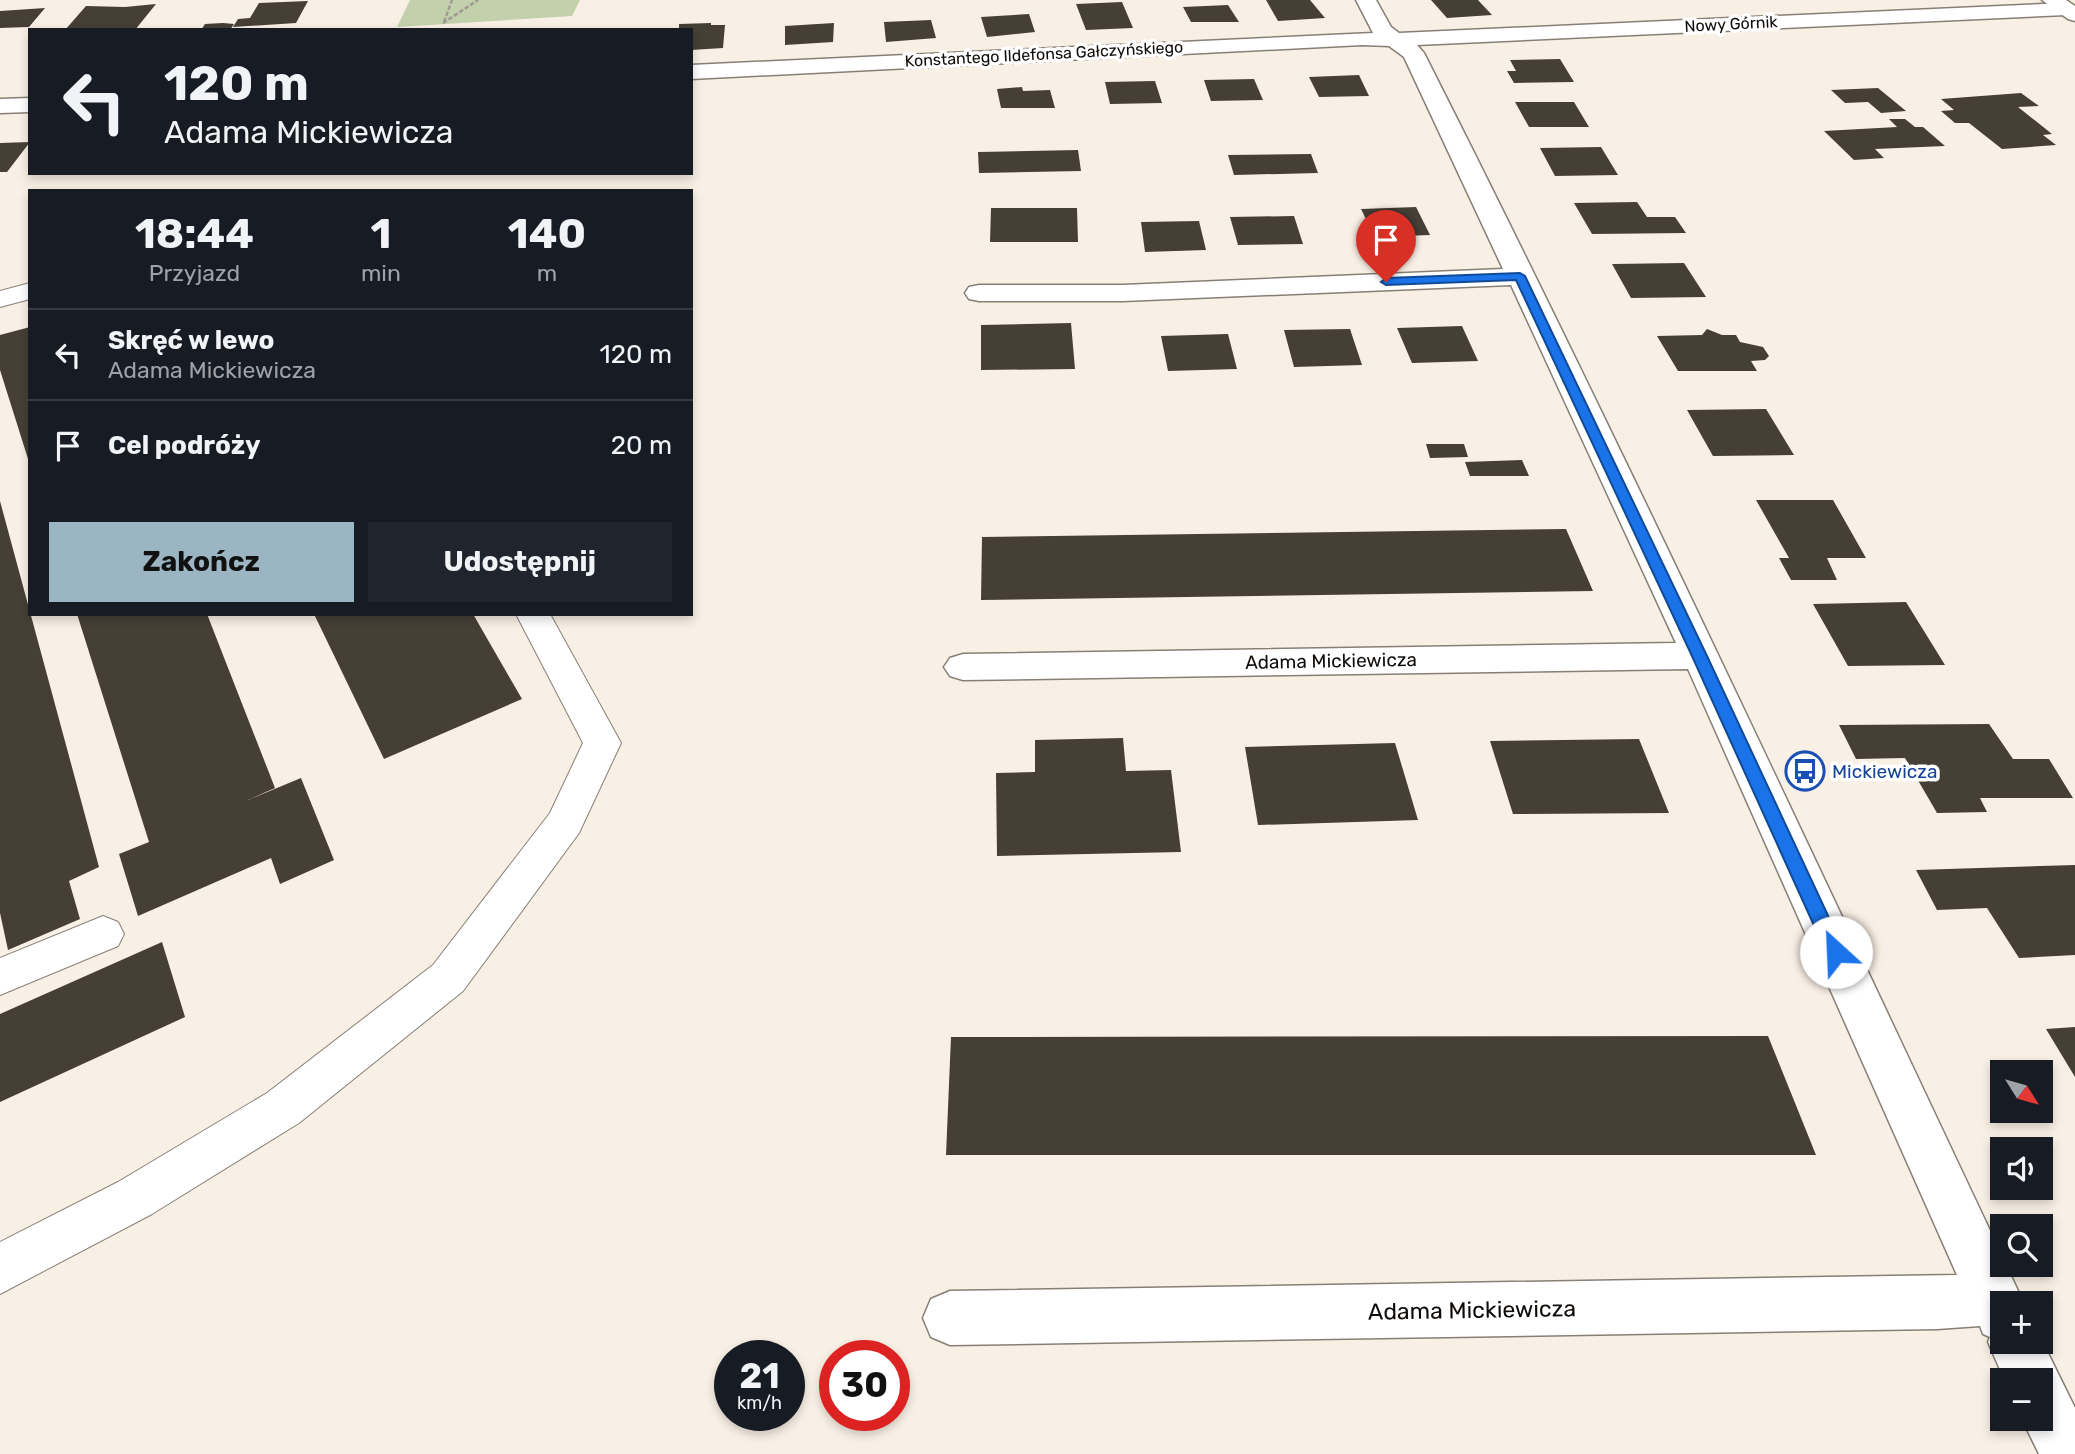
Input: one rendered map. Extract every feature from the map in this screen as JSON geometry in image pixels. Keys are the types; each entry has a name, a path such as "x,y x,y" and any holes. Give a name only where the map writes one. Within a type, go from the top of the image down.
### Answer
{"street":[{"path":"1366,0 1382,31 1413,53 1700,656 1991,1291"},
{"name":"Nowy Górnik","path":"1397,40 2064,8"},
{"name":"Konstantego Ildefonsa Gałczyńskiego","path":"693,72 1362,39 1397,40"},
{"path":"0,106 28,105"},
{"path":"979,293 1123,293 1520,276"},
{"name":"Adama Mickiewicza","path":"963,667 1700,656"},
{"name":"Adama Mickiewicza","path":"950,1318 1937,1303 1990,1316"},
{"path":"2053,1423 2068,1454"}],"lane":[{"path":"0,299 28,292"},
{"path":"0,1269 135,1198 284,1108 447,978 565,822 602,743 534,616"},
{"path":"0,977 103,934"}],"path":[{"path":"452,0 443,23 478,0"}],"green space":[{"path":"410,0 580,0 572,16 397,27"}],"building":[{"path":"1266,0 1310,0 1325,18 1278,21"},
{"path":"1431,0 1478,0 1492,15 1447,18"},
{"path":"308,1 296,23 233,27 238,19 250,18 259,3"},
{"path":"1122,2 1133,28 1086,30 1076,4"},
{"path":"156,4 137,28 67,28 86,6 125,7"},
{"path":"1228,5 1239,22 1191,22 1183,7"},
{"path":"45,8 29,27 0,28 0,11"},
{"path":"1029,14 1035,32 987,37 981,17"},
{"path":"931,20 936,38 886,42 884,22"},
{"path":"834,23 833,42 785,45 785,26"},
{"path":"205,24 234,24 231,28 202,28"},
{"path":"679,24 725,25 723,48 693,50 693,28 679,28"},
{"path":"1560,59 1574,82 1514,83 1507,71 1516,71 1510,60"},
{"path":"1359,75 1369,96 1319,97 1309,77"},
{"path":"1254,79 1263,100 1211,101 1204,80"},
{"path":"1155,81 1162,103 1110,104 1105,82"},
{"path":"1022,87 1023,91 1050,90 1055,108 1001,108 997,89"},
{"path":"1878,88 1906,111 1881,113 1868,102 1845,103 1831,90"},
{"path":"2021,93 2039,106 2018,107 2052,134 2043,135 2056,145 2002,149 1969,123 1955,123 1941,111 1954,110 1941,99"},
{"path":"1515,102 1574,102 1589,127 1529,127"},
{"path":"1889,119 1905,119 1915,127 1923,127 1945,146 1875,149 1884,158 1854,160 1824,131 1897,127"},
{"path":"28,142 7,172 0,172 0,143"},
{"path":"1601,147 1618,175 1555,176 1540,148"},
{"path":"1078,150 1081,171 979,173 978,152"},
{"path":"1311,154 1318,173 1234,175 1228,155"},
{"path":"1637,202 1647,217 1675,217 1686,233 1592,234 1574,203"},
{"path":"1416,207 1430,235 1375,237 1361,209"},
{"path":"991,208 1077,208 1078,242 990,242"},
{"path":"1294,216 1303,244 1238,245 1230,217"},
{"path":"1199,221 1206,250 1145,252 1141,222"},
{"path":"1684,263 1706,297 1631,298 1612,264"},
{"path":"1071,323 1075,369 981,370 981,325"},
{"path":"1462,326 1478,361 1412,363 1397,328"},
{"path":"28,328 28,459 0,370 0,335"},
{"path":"1350,329 1362,365 1294,367 1284,330"},
{"path":"1707,329 1722,335 1736,335 1740,342 1763,347 1769,356 1765,360 1751,361 1757,371 1678,371 1657,336 1702,335"},
{"path":"1228,334 1237,369 1168,371 1161,336"},
{"path":"1766,409 1794,455 1713,456 1687,410"},
{"path":"1426,444 1464,444 1468,457 1430,458"},
{"path":"1522,460 1529,476 1470,476 1465,462"},
{"path":"1756,500 1833,500 1866,558 1827,558 1837,580 1791,580 1779,558 1789,558"},
{"path":"0,501 28,605 28,616 31,616 99,867 69,881 80,919 8,950 0,913"},
{"path":"1566,529 1593,591 981,600 982,537"},
{"path":"1906,602 1945,665 1848,666 1813,604"},
{"path":"78,616 208,616 275,788 248,800 301,778 334,860 280,884 271,858 138,916 119,854 149,842"},
{"path":"315,616 474,616 522,699 384,759"},
{"path":"1989,724 2013,759 2049,759 2073,798 1980,798 1987,812 1937,813 1905,758 1856,759 1839,725"},
{"path":"1123,738 1126,771 1171,770 1181,852 997,856 996,773 1035,772 1035,740"},
{"path":"1639,739 1669,813 1513,814 1490,741"},
{"path":"1395,743 1418,820 1258,825 1245,747"},
{"path":"2075,865 2075,955 2019,958 1987,908 1937,910 1916,870"},
{"path":"162,942 185,1017 0,1102 0,1014"},
{"path":"2075,1027 2075,1077 2046,1029"},
{"path":"1768,1036 1816,1155 946,1155 951,1037"}],"place":[{"name":"Mickiewicza","path":"1805,771"}],"route":[{"path":"1386,282 1520,276 1700,656 1836,952"}]}
